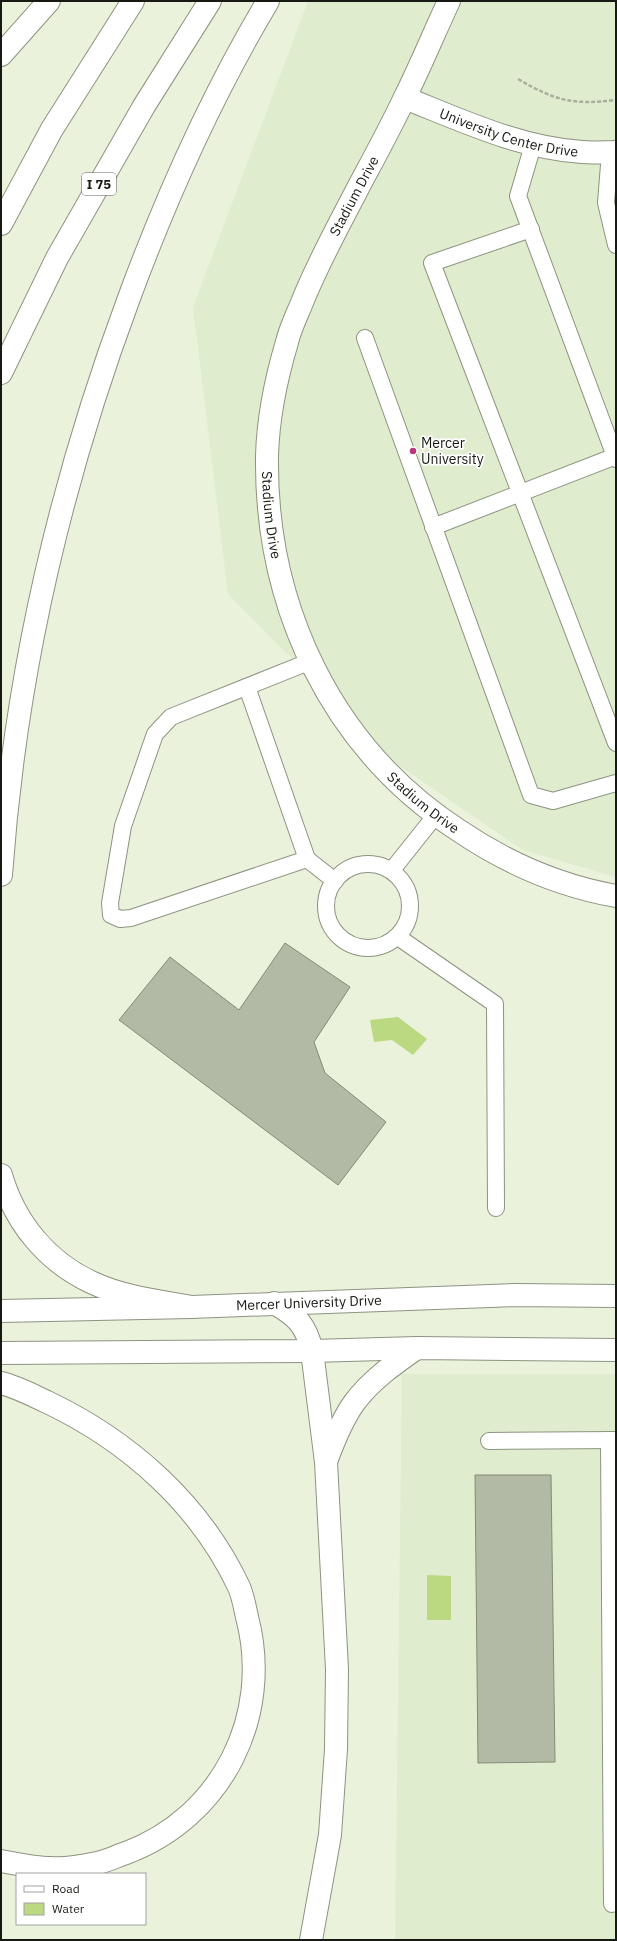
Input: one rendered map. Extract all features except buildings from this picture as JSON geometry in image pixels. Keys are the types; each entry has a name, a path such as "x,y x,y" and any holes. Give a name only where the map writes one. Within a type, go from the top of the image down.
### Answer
{"main road":[{"path":"1,55 49,1"},
{"path":"1,224 52,129 133,1"},
{"name":"I 75","path":"1,373 57,258 144,106 210,1"},
{"path":"1,875 15,739 37,614 64,496 87,419 112,343 156,226 196,137 236,54 268,1"},
{"name":"Stadium Drive","path":"449,1 405,98 327,247 307,289 288,338 275,387 267,454 268,498 273,542 281,581 295,627 321,683 348,726 378,763 398,784 435,816 476,843 518,865 568,884 616,896"},
{"name":"University Center Drive","path":"405,98 506,138 533,145 583,152 613,152"},
{"path":"1,1175 7,1196 20,1221 39,1245 65,1268 94,1283 131,1296 191,1307"},
{"name":"Mercer University Drive","path":"1,1311 191,1307 514,1295 616,1296"},
{"path":"274,1303 291,1313 303,1325 309,1338 312,1351 326,1462 337,1669 336,1749 330,1834 311,1940"},
{"path":"326,1462 338,1430 354,1403 389,1368 417,1348"},
{"path":"1,1354 312,1351 417,1348 616,1350"},
{"path":"1,1383 15,1387 72,1414 117,1441 162,1480 194,1516 217,1549 240,1589 253,1641 254,1680 245,1733 223,1776 189,1817 148,1845 99,1863 52,1868 1,1861"}],"lane":[{"path":"433,527 616,457 518,196 533,145"},
{"path":"613,152 606,204 616,245"},
{"path":"530,229 432,263 616,743"},
{"path":"365,338 531,795 553,801 616,783"},
{"path":"307,859 131,918 120,919 111,915 110,903 123,826 155,734 171,717 311,661"},
{"path":"247,687 307,859 335,881"},
{"path":"392,870 435,816"},
{"path":"364,864 378,864 392,870 401,878 408,890 411,905 407,925 398,938 383,946 368,949 356,947 343,940 333,930 327,916 325,903 329,889 340,874 352,867 364,864"},
{"path":"398,938 495,1004 496,1208"},
{"path":"489,1441 612,1440 612,1904"}],"path":[{"path":"518,79 544,94 569,102 599,102 616,100"}],"shaded area":[{"name":"Mercer University","path":"308,1 616,1 616,877 523,850 397,764 228,594 193,307"},
{"path":"402,1374 616,1374 616,1940 395,1940"}],"water":[{"path":"398,1017 427,1039 413,1055 392,1040 374,1042 370,1020"},
{"path":"427,1575 451,1576 451,1620 427,1620"}],"place":[{"name":"Mercer University","path":"413,451"}]}
